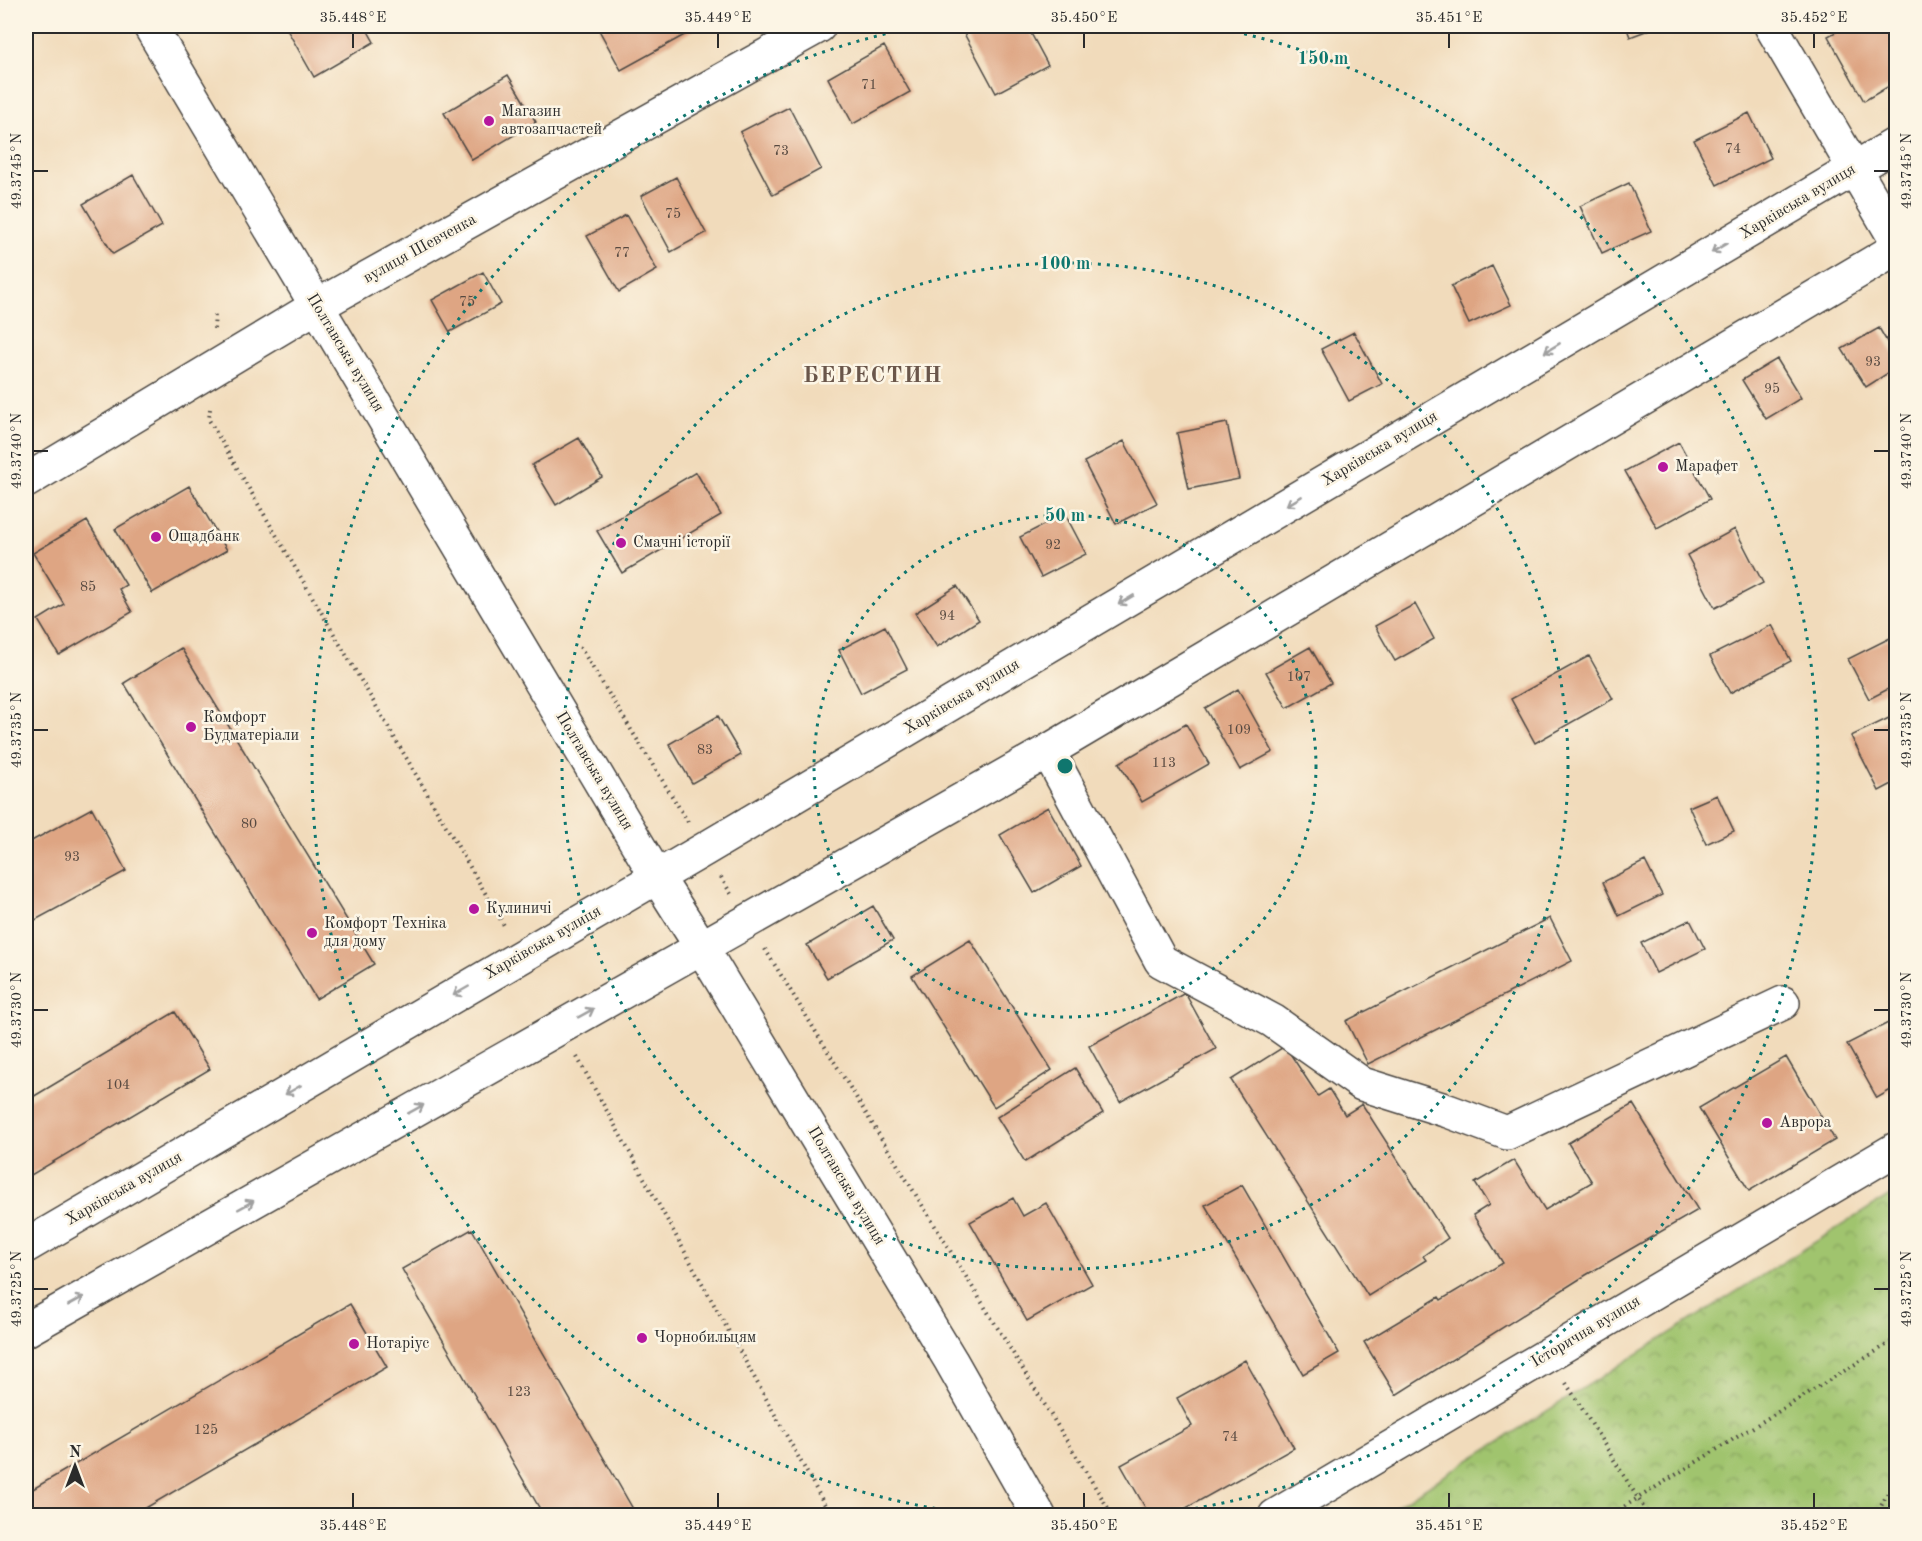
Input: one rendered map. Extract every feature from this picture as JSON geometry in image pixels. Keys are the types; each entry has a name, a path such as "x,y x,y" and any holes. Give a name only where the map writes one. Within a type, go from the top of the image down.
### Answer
{"main road":[{"name":"Полтавська вулиця","path":"150,26 657,877 951,1361 1039,1515"},
{"name":"вулиця Шевченка","path":"26,481 317,306 819,26"},
{"path":"1771,26 1896,240"},
{"name":"Харківська вулиця","path":"26,1246 705,849 1896,144"},
{"path":"26,1330 1048,752 1896,249"},
{"path":"1048,752 1161,961 1273,1021 1362,1084 1448,1111 1507,1133 1783,1002"},
{"name":"Історична вулиця","path":"1275,1515 1896,1149"}],"path":[{"path":"215,314 209,420 522,956"},
{"path":"580,647 1113,1515"},
{"path":"560,1028 831,1515"},
{"path":"1609,1515 1896,1339"},
{"path":"1548,1354 1648,1515"},
{"path":"1876,1515 1896,1477"}],"green space":[{"path":"1896,1191 1896,1515 1382,1515"}],"building":[{"path":"285,26 365,26 374,42 314,77"},
{"path":"607,26 699,27 621,70 599,30"},
{"path":"960,26 1027,26 1048,65 996,93"},
{"path":"1626,26 1659,26 1630,37"},
{"path":"1847,26 1887,26 1896,43 1896,82 1864,101 1828,36"},
{"path":"884,46 910,92 853,124 828,78"},
{"path":"508,75 536,122 472,160 444,113"},
{"path":"789,107 821,169 773,195 740,132"},
{"path":"1749,113 1771,158 1717,185 1694,140"},
{"path":"133,175 162,226 113,254 83,204"},
{"path":"676,177 706,233 671,252 641,196"},
{"path":"1629,183 1651,231 1602,253 1580,206"},
{"path":"626,215 657,270 619,292 587,236"},
{"path":"1492,266 1511,305 1469,324 1451,286"},
{"path":"483,272 501,304 450,332 432,300"},
{"path":"1879,328 1896,357 1896,368 1866,387 1842,349"},
{"path":"1354,332 1382,384 1349,401 1321,349"},
{"path":"1777,359 1801,398 1766,419 1742,380"},
{"path":"1227,423 1239,479 1189,489 1177,433"},
{"path":"579,438 602,477 556,505 532,465"},
{"path":"1124,441 1157,503 1116,524 1084,462"},
{"path":"1679,442 1710,499 1657,528 1625,471"},
{"path":"696,472 721,515 622,573 597,531"},
{"path":"189,486 227,550 152,593 115,529"},
{"path":"1065,514 1086,554 1041,577 1020,537"},
{"path":"87,521 126,585 119,589 132,612 59,655 38,620 64,604 33,553"},
{"path":"1735,529 1763,583 1715,608 1687,555"},
{"path":"957,586 979,620 937,647 915,613"},
{"path":"1415,604 1434,639 1395,661 1375,626"},
{"path":"1772,625 1791,661 1730,693 1710,656"},
{"path":"885,626 907,669 861,693 839,650"},
{"path":"1896,635 1896,685 1869,699 1848,659"},
{"path":"1310,647 1331,683 1287,708 1266,672"},
{"path":"181,648 374,964 316,999 124,683"},
{"path":"1589,656 1613,699 1535,743 1511,699"},
{"path":"1238,689 1273,752 1240,770 1205,708"},
{"path":"718,716 741,755 692,783 669,744"},
{"path":"1891,717 1896,728 1896,782 1879,791 1851,736"},
{"path":"1186,724 1209,764 1142,802 1119,763"},
{"path":"1717,795 1734,831 1706,844 1689,807"},
{"path":"1048,807 1081,866 1034,893 1000,835"},
{"path":"92,808 126,871 26,925 26,844"},
{"path":"1645,861 1662,895 1619,916 1603,882"},
{"path":"873,906 893,940 827,978 807,945"},
{"path":"1550,918 1572,961 1368,1064 1346,1021"},
{"path":"1690,920 1705,949 1656,973 1641,943"},
{"path":"970,940 1052,1070 994,1107 912,976"},
{"path":"1185,993 1216,1049 1120,1102 1089,1046"},
{"path":"175,1012 210,1069 26,1178 26,1101"},
{"path":"1890,1022 1896,1034 1896,1087 1877,1098 1847,1044"},
{"path":"1285,1046 1318,1096 1329,1089 1345,1115 1362,1104 1448,1238 1423,1256 1426,1260 1368,1296 1231,1080"},
{"path":"1786,1057 1835,1140 1749,1191 1699,1108"},
{"path":"1075,1068 1103,1113 1025,1162 997,1117"},
{"path":"1633,1104 1698,1210 1586,1275 1396,1395 1364,1342 1439,1297 1441,1300 1503,1263 1473,1215 1489,1205 1475,1183 1514,1160 1545,1210 1592,1182 1568,1143"},
{"path":"1242,1185 1339,1353 1303,1374 1205,1205"},
{"path":"1013,1198 1023,1216 1046,1203 1092,1284 1027,1321 970,1222"},
{"path":"472,1229 637,1516 544,1516 402,1269"},
{"path":"350,1304 387,1367 132,1516 26,1516 26,1493"},
{"path":"1245,1360 1294,1448 1172,1516 1150,1516 1121,1465 1192,1426 1177,1398"}],"place":[{"name":"Магазин автозапчастей","path":"489,121"},
{"name":"Марафет","path":"1663,467"},
{"name":"Ощадбанк","path":"156,537"},
{"name":"Смачні історії","path":"621,543"},
{"name":"Комфорт Будматеріали","path":"191,727"},
{"name":"Кулиничі","path":"474,909"},
{"name":"Комфорт Техніка для дому","path":"312,933"},
{"name":"Аврора","path":"1767,1123"},
{"name":"Чорнобильцям","path":"642,1338"},
{"name":"Нотаріус","path":"354,1344"}],"district":[{"name":"БЕРЕСТИН","path":"873,376"}]}
